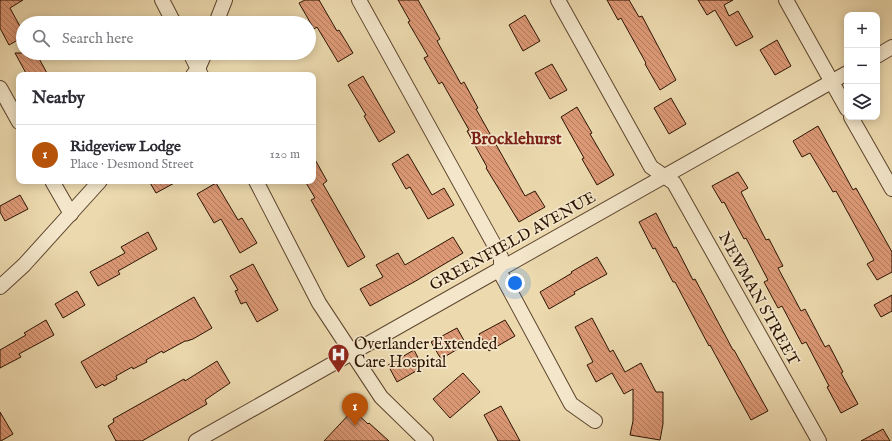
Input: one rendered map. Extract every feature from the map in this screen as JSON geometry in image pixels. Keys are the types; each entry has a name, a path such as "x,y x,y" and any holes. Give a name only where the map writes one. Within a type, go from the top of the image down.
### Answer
{"street":[{"path":"162,0 170,16"},
{"path":"219,16 225,0"},
{"path":"359,0 501,257 501,274 571,404 596,421"},
{"name":"NEWMAN STREET","path":"558,0 651,167 674,183 819,441"},
{"path":"786,0 844,104"},
{"path":"880,54 892,48"},
{"path":"193,60 198,72"},
{"path":"198,72 203,60"},
{"name":"GREENFIELD AVENUE","path":"196,441 351,352 844,75"},
{"path":"0,88 16,117"},
{"path":"854,120 892,189"},
{"path":"54,184 71,214"},
{"path":"0,286 24,265 97,184"},
{"path":"258,184 319,303 351,352 381,397 426,441"}],"building":[{"path":"0,0 23,0 10,8 16,19 16,41 9,45 0,28"},
{"path":"305,0 319,0 337,31 339,30 353,53 338,62 317,27 316,28 316,16 306,16 299,3"},
{"path":"398,0 418,0 440,39 437,41 461,84 464,82 478,108 476,109 525,196 535,191 545,207 519,222 486,168 487,167 467,131 469,130 442,82 439,84 424,58 428,56 408,22 410,21"},
{"path":"607,0 629,0 639,17 642,16 676,80 660,90 621,18 618,20"},
{"path":"698,0 733,0 724,5 729,16 738,11 753,37 736,46 715,10 707,15"},
{"path":"525,15 540,41 523,51 509,25"},
{"path":"777,40 791,66 775,75 760,50"},
{"path":"19,60 40,60 46,72 25,72"},
{"path":"552,64 567,90 550,99 535,73"},
{"path":"363,76 395,132 379,142 364,116 366,115 348,85"},
{"path":"671,98 686,124 669,134 654,108"},
{"path":"577,107 592,133 590,134 614,175 597,185 561,117"},
{"path":"818,126 853,190 856,188 892,252 892,272 877,280 867,264 874,260 836,191 833,192 810,153 802,157 793,141"},
{"path":"408,154 432,195 444,188 454,205 428,219 410,187 406,189 392,164"},
{"path":"316,161 327,181 323,184 365,257 348,267 311,200 315,198 307,184 316,184"},
{"path":"738,172 748,188 741,192 766,240 769,239 783,266 778,268 801,311 805,309 825,347 829,345 843,372 841,373 858,404 841,413 806,342 802,344 782,306 778,308 764,282 768,280 746,238 744,239 724,202 722,203 712,186"},
{"path":"151,184 172,184 156,193"},
{"path":"217,184 238,220 242,218 257,243 240,253 221,219 214,223 197,194"},
{"path":"20,195 28,209 5,221 0,212 0,206"},
{"path":"656,213 674,248 676,247 693,280 695,279 768,411 751,420 675,282 673,282 655,248 653,249 639,222"},
{"path":"148,232 157,249 118,271 120,274 98,286 90,272 125,253 121,247"},
{"path":"453,237 463,253 370,306 360,289 383,277 376,265 398,253 405,265"},
{"path":"597,257 607,274 574,292 575,294 549,309 540,292"},
{"path":"253,264 278,310 257,322 246,302 241,304 235,291 238,290 230,276"},
{"path":"77,291 85,305 63,318 55,304"},
{"path":"892,295 892,311 881,317 874,305"},
{"path":"194,297 212,328 163,353 162,351 146,360 147,362 133,369 132,367 116,376 117,379 104,386 103,384 96,388 81,362"},
{"path":"592,318 610,352 613,350 625,372 641,363 656,392 663,392 663,424 660,440 630,435 633,421 633,389 624,394 612,373 596,382 587,365 593,362 575,327"},
{"path":"46,320 54,335 19,354 21,357 0,368 0,350 26,335 24,333"},
{"path":"505,320 515,336 489,351 479,334"},
{"path":"457,328 466,344 441,359 431,342"},
{"path":"414,350 423,367 397,382 388,365"},
{"path":"217,361 230,383 205,400 207,404 142,441 116,441 108,426 114,422 113,419 184,379 185,381"},
{"path":"463,373 480,392 450,418 433,399"},
{"path":"501,406 520,441 498,441 484,415"},
{"path":"353,410 368,424 369,423 389,441 324,441"},
{"path":"0,412 13,434 1,441 0,441"},
{"path":"883,429 890,441 861,441"}],"place":[{"name":"Overlander Extended Care Hospital","path":"339,374"},
{"name":"Ridgeview Lodge","path":"355,426"}],"district":[{"name":"Brocklehurst","path":"516,139"}]}
